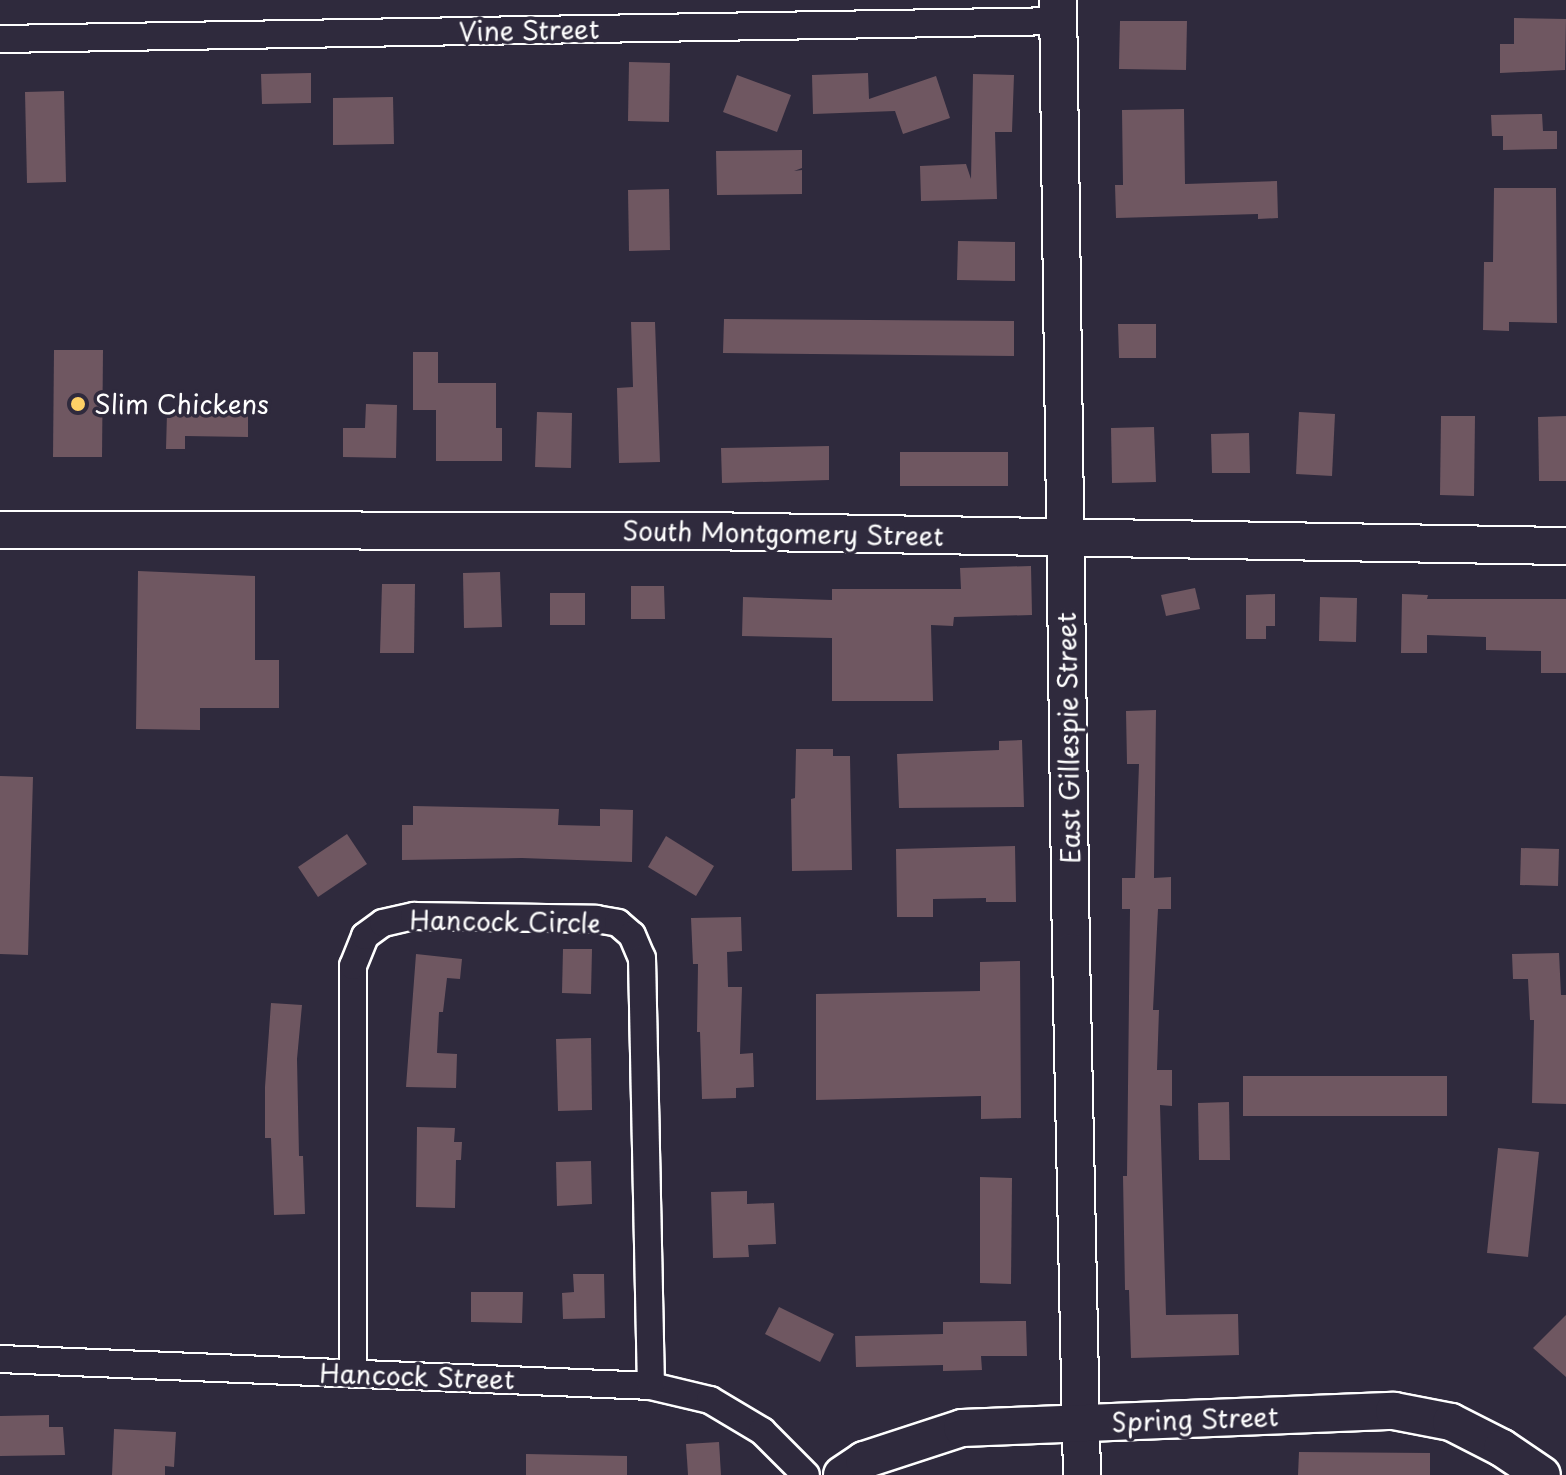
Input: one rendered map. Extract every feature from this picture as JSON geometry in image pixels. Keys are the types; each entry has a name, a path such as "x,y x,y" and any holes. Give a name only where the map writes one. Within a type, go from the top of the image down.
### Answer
{"street":[{"name":"Vine Street","path":"0,39 1058,10"},
{"name":"East Gillespie Street","path":"1058,10 1064,539 1082,1475"},
{"name":"South Montgomery Street","path":"0,530 703,531 1566,546"},
{"name":"Hancock Circle","path":"353,1373 353,966 365,936 383,923 414,916 596,919 618,923 632,935 642,958 651,1386"},
{"name":"Hancock Street","path":"0,1359 651,1386 710,1400 762,1431 806,1475"},
{"name":"Spring Street","path":"842,1475 864,1460 962,1428 1394,1411 1451,1422 1502,1448 1542,1475"}],"building":[{"path":"1514,18 1566,19 1565,70 1500,73 1500,44 1514,44"},
{"path":"1120,21 1187,21 1186,70 1119,69"},
{"path":"629,62 670,63 669,122 628,121"},
{"path":"311,73 311,103 262,104 261,74"},
{"path":"868,73 869,99 936,76 950,118 903,134 895,111 813,114 812,75"},
{"path":"973,74 1014,75 1012,132 995,132 997,199 921,201 920,166 966,164 971,179"},
{"path":"737,75 791,95 777,132 723,112"},
{"path":"64,91 66,182 27,183 25,92"},
{"path":"393,97 394,144 333,145 333,98"},
{"path":"1184,109 1185,184 1277,181 1278,218 1258,219 1258,214 1116,218 1115,185 1123,185 1122,110"},
{"path":"1542,114 1543,131 1557,131 1557,149 1503,150 1503,136 1492,136 1491,115"},
{"path":"802,150 802,168 794,171 802,170 802,194 717,195 716,151"},
{"path":"1494,188 1556,188 1557,323 1509,322 1509,331 1483,330 1484,262 1493,262"},
{"path":"669,189 670,250 629,251 628,190"},
{"path":"958,241 1015,242 1015,281 957,280"},
{"path":"724,319 1014,321 1014,356 723,353"},
{"path":"631,322 655,322 660,462 619,463 617,388 633,387"},
{"path":"1118,324 1156,324 1156,358 1119,358"},
{"name":"Slim Chickens","path":"54,350 103,350 102,457 53,457"},
{"path":"413,352 438,352 438,383 496,383 496,428 502,428 502,461 436,461 436,410 413,410"},
{"path":"366,404 397,405 396,458 343,457 343,428 365,428"},
{"path":"537,412 572,413 571,468 535,467"},
{"path":"1299,412 1335,414 1332,476 1296,474"},
{"path":"167,413 248,414 248,437 185,436 185,449 166,449"},
{"path":"1441,416 1475,416 1474,496 1440,495"},
{"path":"1566,416 1566,481 1539,481 1538,417"},
{"path":"1154,427 1156,482 1112,483 1111,428"},
{"path":"1249,433 1250,473 1212,473 1211,434"},
{"path":"829,446 829,480 722,483 721,448"},
{"path":"900,452 1008,452 1008,486 900,486"},
{"path":"1031,566 1032,615 954,617 953,626 931,625 933,701 832,701 832,638 742,636 743,597 832,600 832,589 961,589 960,568"},
{"path":"138,571 255,576 255,660 279,660 279,708 200,708 200,730 136,729"},
{"path":"500,572 502,627 464,628 463,573"},
{"path":"382,584 415,584 414,653 380,653"},
{"path":"631,586 664,586 665,619 631,619"},
{"path":"1195,588 1200,609 1166,616 1161,595"},
{"path":"550,593 585,593 585,625 550,625"},
{"path":"1275,594 1275,626 1266,626 1266,639 1246,639 1246,595"},
{"path":"1402,594 1428,595 1427,599 1566,599 1566,673 1541,673 1541,651 1486,650 1486,637 1427,635 1427,653 1401,653"},
{"path":"1320,597 1357,598 1356,642 1319,641"},
{"path":"1156,710 1154,878 1171,877 1171,909 1158,909 1153,1010 1159,1010 1157,1070 1172,1070 1172,1106 1160,1105 1166,1315 1238,1314 1239,1355 1131,1358 1129,1290 1125,1290 1123,1176 1127,1176 1130,909 1122,909 1122,878 1135,878 1139,764 1127,764 1126,711"},
{"path":"1022,740 1024,807 899,808 897,754 999,750 999,741"},
{"path":"796,749 833,749 833,756 850,756 852,870 792,871 791,799 795,798"},
{"path":"0,776 33,777 28,955 0,954"},
{"path":"413,806 559,809 558,825 600,826 600,809 633,810 632,862 522,858 402,860 402,825 413,825"},
{"path":"347,834 367,864 318,897 298,867"},
{"path":"666,836 714,866 696,896 648,867"},
{"path":"1015,846 1016,902 986,902 986,898 933,899 933,917 897,917 896,849"},
{"path":"1521,848 1559,849 1558,886 1520,885"},
{"path":"741,917 742,951 727,952 728,987 742,987 740,1054 753,1053 754,1087 736,1088 736,1098 702,1099 700,1032 697,1032 698,964 693,964 691,918"},
{"path":"563,949 592,949 591,994 562,993"},
{"path":"1559,953 1561,995 1566,995 1566,1104 1532,1103 1534,1020 1530,1020 1528,979 1513,979 1512,954"},
{"path":"416,954 462,959 460,979 447,978 443,1012 439,1012 437,1053 457,1054 456,1088 406,1087"},
{"path":"1020,961 1021,1118 981,1119 981,1096 816,1100 816,994 980,991 980,962"},
{"path":"271,1003 302,1005 297,1059 299,1156 303,1156 305,1214 274,1215 271,1138 265,1138"},
{"path":"591,1038 592,1110 558,1111 556,1039"},
{"path":"1243,1076 1447,1076 1447,1116 1243,1116"},
{"path":"1229,1102 1230,1160 1199,1160 1198,1103"},
{"path":"417,1127 455,1128 454,1142 462,1142 461,1160 456,1160 455,1208 416,1207"},
{"path":"1498,1148 1539,1152 1528,1257 1487,1253"},
{"path":"591,1161 592,1204 557,1206 556,1162"},
{"path":"980,1177 1012,1178 1011,1284 980,1283"},
{"path":"747,1191 747,1204 774,1203 776,1244 748,1245 749,1257 713,1258 711,1192"},
{"path":"573,1274 604,1274 605,1318 563,1319 562,1293 574,1292"},
{"path":"471,1292 523,1292 522,1323 471,1322"},
{"path":"779,1307 834,1334 820,1362 765,1334"},
{"path":"1566,1315 1566,1377 1533,1348"},
{"path":"1026,1321 1027,1356 981,1356 982,1370 943,1371 943,1365 856,1367 855,1336 943,1334 943,1322"},
{"path":"49,1415 49,1427 63,1427 65,1455 0,1456 0,1416"},
{"path":"114,1429 176,1432 174,1467 165,1466 165,1475 112,1475"},
{"path":"719,1442 721,1475 688,1475 686,1444"},
{"path":"1299,1452 1430,1453 1430,1475 1298,1475"},
{"path":"526,1454 627,1456 627,1475 526,1475"}],"place":[{"name":"Slim Chickens","path":"78,404"}]}
